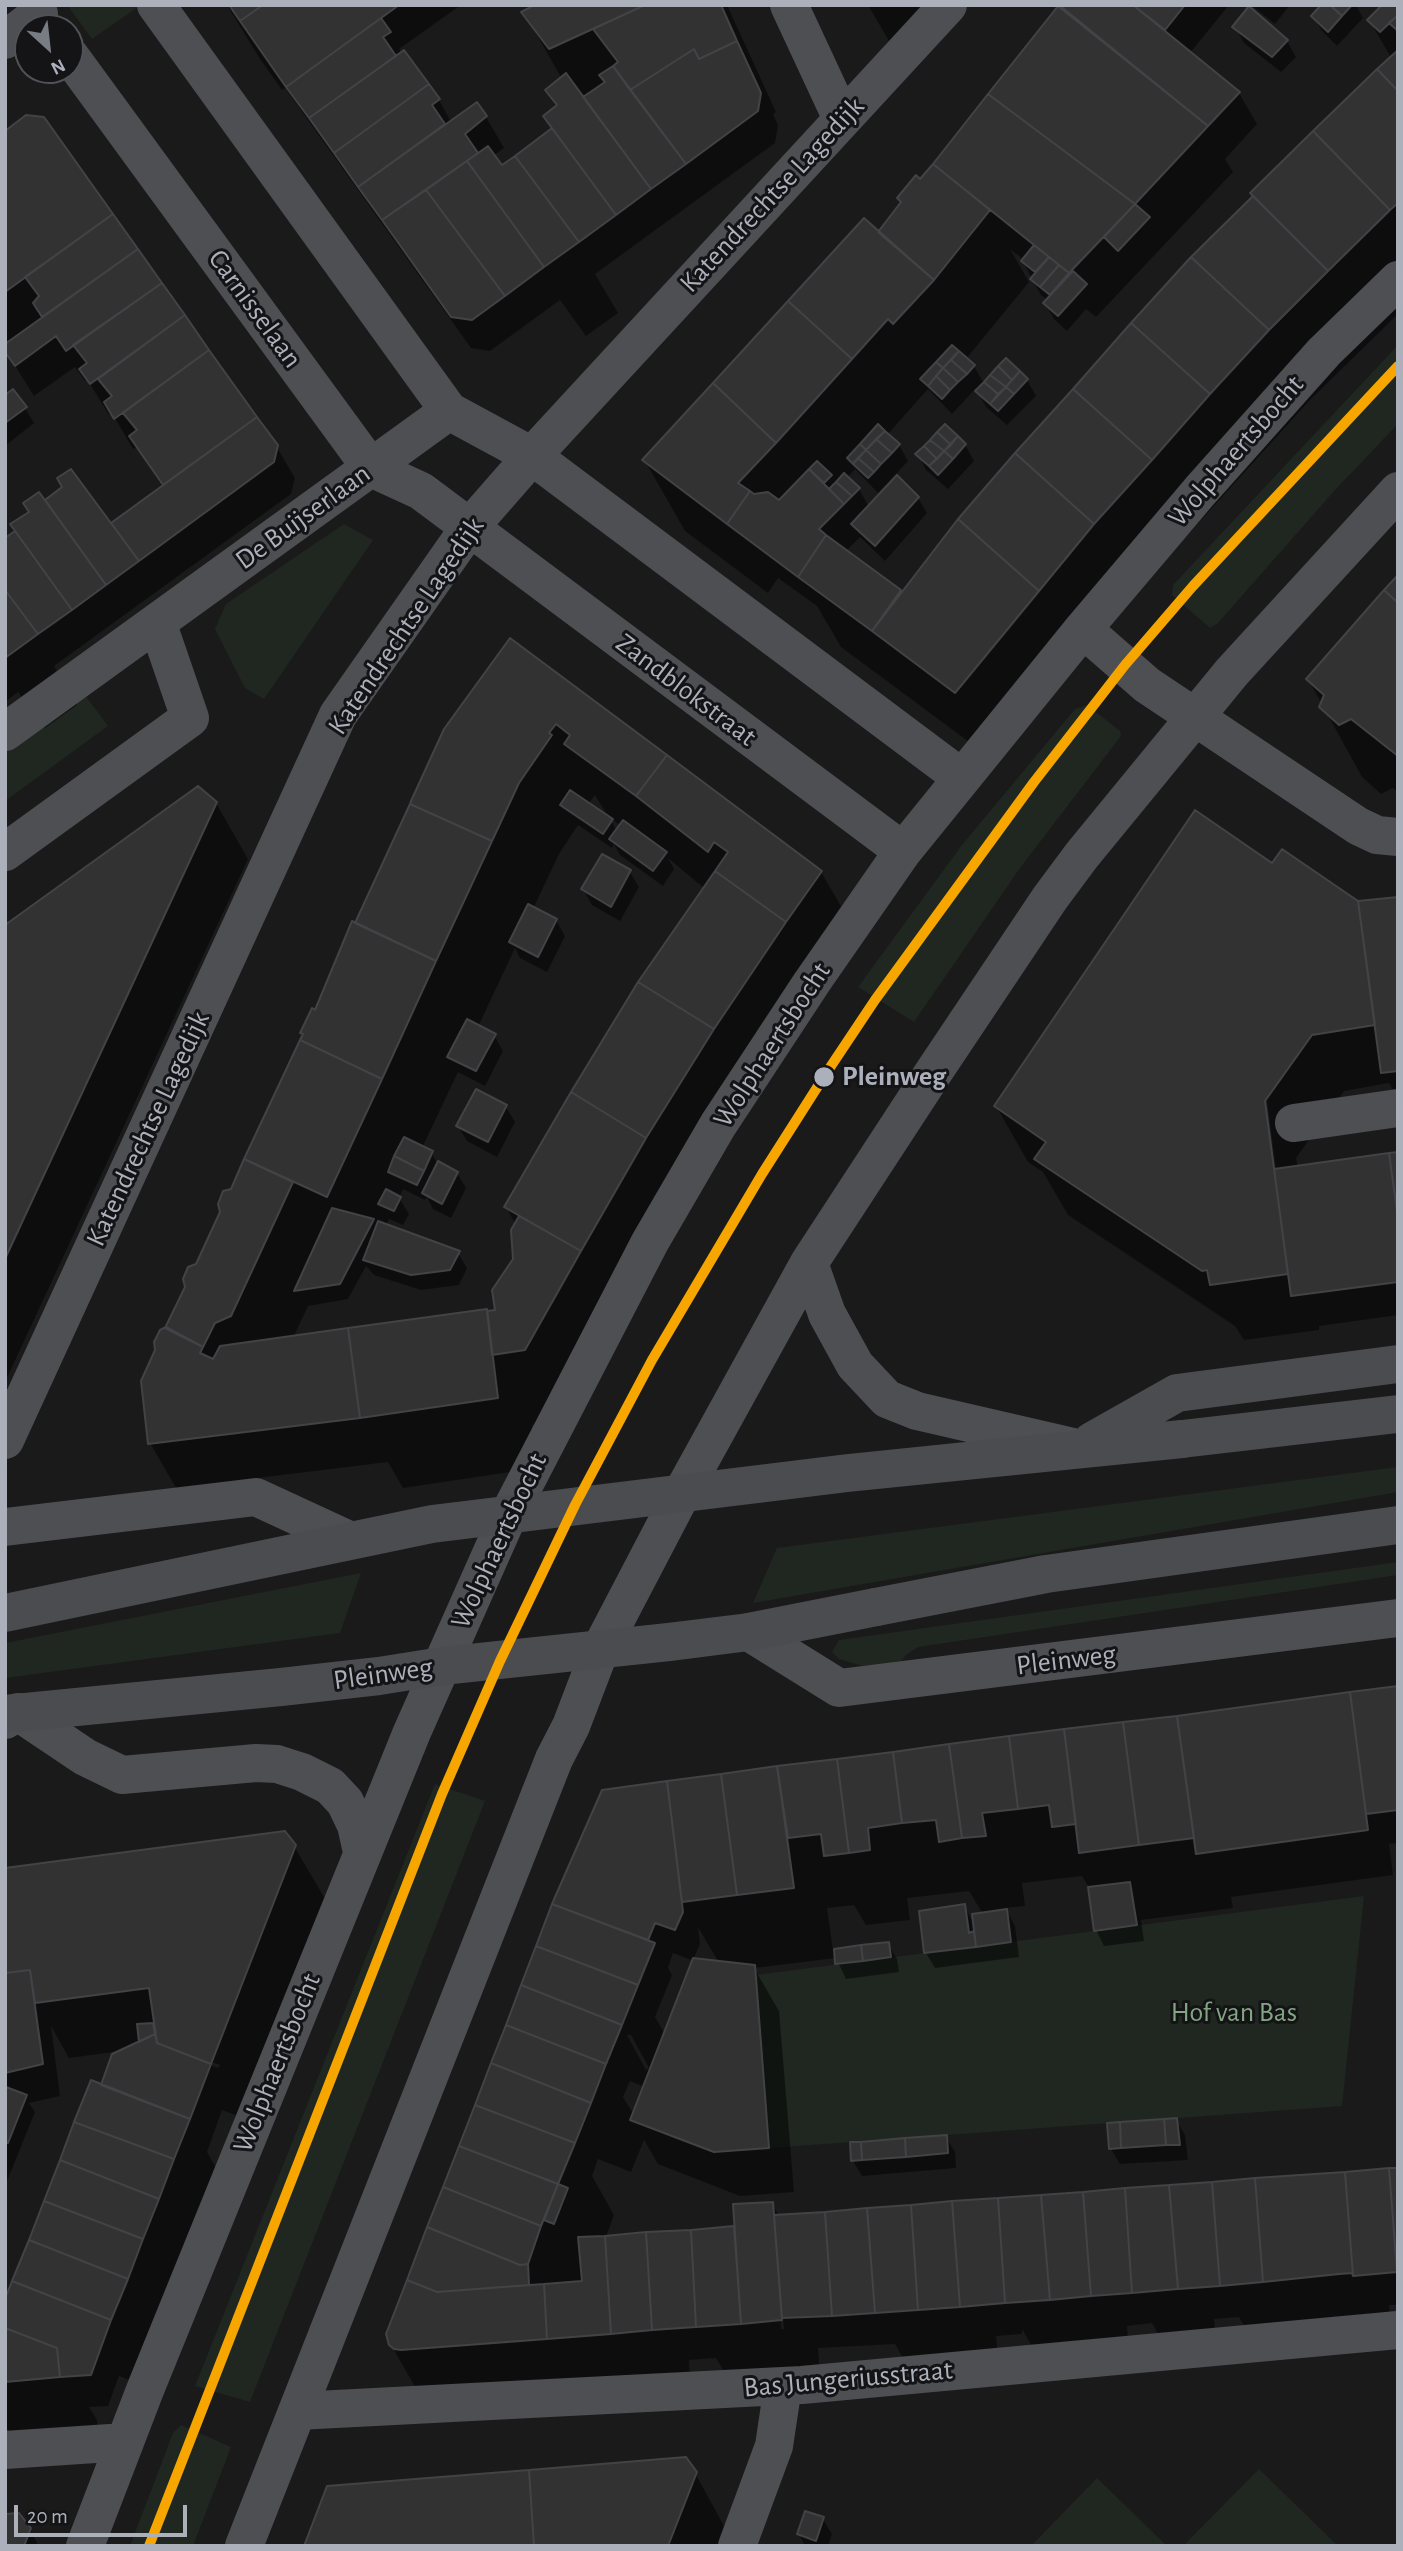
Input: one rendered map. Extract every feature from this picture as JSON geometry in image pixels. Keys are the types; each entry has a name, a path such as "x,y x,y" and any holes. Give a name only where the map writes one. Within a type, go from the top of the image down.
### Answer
{"main road":[{"path":"1079,1449 1177,1393 1398,1364"},
{"path":"5,1613 432,1524 848,1473 1398,1414"},
{"name":"Pleinweg","path":"9,1715 281,1687 749,1632 1046,1574 1398,1525"}],"street":[{"path":"156,5 449,411 532,456 962,778"},
{"path":"789,5 842,120"},
{"name":"Katendrechtse Lagedijk","path":"5,1440 338,715 469,528 532,456 948,5"},
{"name":"Carnisselaan","path":"84,75 371,468 421,491 469,528"},
{"name":"Wolphaertsbocht","path":"85,2546 362,1852 442,1666 508,1516 649,1242 718,1125 812,982 903,851 1083,629 1200,491 1315,362 1398,280"},
{"name":"De Buijserlaan","path":"5,732 449,411"},
{"path":"244,2546 554,1759 600,1650 681,1495 809,1263 1050,898 1082,855 1241,662 1398,491"},
{"name":"Zandblokstraat","path":"469,528 903,851"},
{"path":"5,852 190,718 157,622"},
{"path":"1083,629 1147,685 1358,826 1377,835 1398,837"},
{"path":"1294,1122 1398,1108"},
{"path":"809,1263 827,1314 855,1365 887,1399 917,1411 1079,1449"},
{"path":"5,1527 256,1497 349,1540"},
{"name":"Pleinweg","path":"749,1632 839,1688 1398,1618"},
{"name":"Pleinweg","path":"9,1715 122,1775 256,1763 277,1764 302,1772 330,1787 345,1802 356,1825 362,1852"},
{"name":"Bas Jungeriusstraat","path":"298,2411 783,2386 1398,2330"},
{"path":"737,2546 774,2446 783,2386"},
{"path":"5,2449 125,2442"}],"green space":[{"path":"67,5 138,7 92,39 84,28 84,14 74,14"},
{"path":"1398,345 1398,424 1335,490 1218,623 1210,628 1172,595 1173,585"},
{"path":"344,524 373,540 264,699 245,688 215,629 226,604"},
{"path":"85,695 108,726 5,801 5,752"},
{"path":"1087,705 1120,731 1121,736 1020,868 914,1022 858,987 962,845 1075,709"},
{"path":"1398,1467 1398,1492 753,1603 777,1548"},
{"path":"1398,1562 1398,1575 918,1647 899,1664 863,1666 839,1659 832,1652 839,1640"},
{"path":"361,1573 340,1633 5,1678 5,1643"},
{"path":"435,1784 485,1801 250,2402 195,2386"},
{"name":"Hof van Bas","path":"1364,1896 1342,2106 769,2148 756,1975"},
{"path":"181,2425 231,2447 193,2546 130,2546 173,2433"},
{"path":"1259,2469 1338,2546 1183,2546"},
{"path":"1097,2478 1167,2546 1031,2546"}],"building":[{"path":"229,5 263,5 240,21"},
{"path":"263,5 399,5 286,87 240,21"},
{"path":"535,5 645,5 549,49 521,12"},
{"path":"645,5 721,5 737,41 699,59 694,49 630,90 613,66 618,62 593,29"},
{"path":"1059,5 1133,5 1240,92 1208,126"},
{"path":"1133,5 1185,5 1165,30"},
{"path":"1321,5 1330,5 1342,16 1328,32 1311,16"},
{"path":"1330,5 1352,5 1342,16"},
{"path":"1382,5 1398,5 1398,15 1380,32 1367,20"},
{"path":"1058,6 1208,126 1135,204 988,94"},
{"path":"1249,6 1288,40 1272,57 1232,27"},
{"path":"1398,15 1398,31 1389,23"},
{"path":"381,18 391,32 383,37 396,56 309,118 286,87"},
{"path":"737,41 761,93 758,111 686,164 630,90 694,49 699,59"},
{"path":"404,50 429,84 334,153 309,118"},
{"path":"1398,50 1398,91 1377,69"},
{"path":"613,66 686,164 651,189 583,97 605,82 599,75"},
{"path":"1377,69 1398,91 1398,203 1390,210 1313,131"},
{"path":"566,73 651,189 616,215 543,116 557,105 545,90"},
{"path":"429,84 440,99 432,105 445,124 358,187 334,153"},
{"path":"988,94 1135,204 1069,273 933,164"},
{"path":"477,102 487,116 465,134 478,153 382,220 358,187"},
{"path":"26,115 44,117 113,214 5,292 5,131"},
{"path":"552,128 616,215 579,242 515,156"},
{"path":"1313,131 1390,210 1328,271 1250,193"},
{"path":"488,146 502,165 515,156 579,242 544,267 467,161"},
{"path":"467,161 544,267 505,296 426,190"},
{"path":"933,164 990,210 934,280 878,232 901,202 897,198 916,175 920,179"},
{"path":"426,190 505,296 472,320 451,317 382,220"},
{"path":"1253,196 1328,271 1269,330 1191,257"},
{"path":"1135,204 1150,217 1118,251 1104,237"},
{"path":"113,214 138,249 42,317 33,303 39,296 25,277"},
{"path":"864,218 934,280 893,324 888,319 852,359 788,301"},
{"path":"1034,245 1049,257 1035,272 1021,261"},
{"path":"138,249 162,283 66,351 56,336 15,366 5,352 5,344"},
{"path":"1049,257 1059,265 1040,287 1030,279"},
{"path":"1191,257 1269,330 1210,394 1131,323"},
{"path":"1059,265 1069,273 1050,295 1040,287"},
{"path":"1073,271 1087,284 1058,316 1043,303"},
{"path":"162,283 185,315 90,384 79,369 87,363 73,345"},
{"path":"788,301 852,359 776,443 713,383"},
{"path":"185,315 209,350 114,419 104,402 112,396 98,379"},
{"path":"1131,323 1210,394 1152,460 1073,389"},
{"path":"952,345 959,351 943,368 936,362"},
{"path":"209,350 257,417 163,485 129,436 137,430 123,413"},
{"path":"959,351 975,365 967,374 951,360"},
{"path":"1006,358 1020,371 1012,380 998,366"},
{"path":"951,360 967,374 958,382 943,368"},
{"path":"936,362 943,368 928,386 920,379"},
{"path":"998,366 1012,380 1006,387 990,375"},
{"path":"943,368 958,382 950,390 936,376"},
{"path":"1020,371 1028,379 1014,394 1006,387"},
{"path":"990,375 1006,387 998,394 984,382"},
{"path":"936,376 950,390 942,399 928,386"},
{"path":"984,382 998,394 990,404 975,391"},
{"path":"713,383 776,443 738,483 750,491 727,524 642,460"},
{"path":"1006,387 1014,394 998,411 990,404"},
{"path":"13,389 27,407 5,423 5,395"},
{"path":"1073,389 1152,460 1094,524 1015,453"},
{"path":"257,417 278,445 274,462 139,561 111,523"},
{"path":"878,424 885,431 866,450 860,444"},
{"path":"945,424 958,436 951,445 937,432"},
{"path":"885,431 900,444 892,453 876,439"},
{"path":"937,432 951,445 944,451 930,440"},
{"path":"958,436 966,444 953,459 944,451"},
{"path":"876,439 892,453 881,464 866,450"},
{"path":"930,440 944,451 937,459 924,446"},
{"path":"860,444 866,450 853,464 847,458"},
{"path":"924,446 937,459 929,466 915,454"},
{"path":"866,450 881,464 874,472 858,458"},
{"path":"944,451 953,459 938,475 929,466"},
{"path":"1015,453 1094,524 1039,591 958,519"},
{"path":"858,458 874,472 868,478 853,464"},
{"path":"817,461 832,475 824,483 809,469"},
{"path":"71,469 139,561 106,585 45,500 62,487 57,478"},
{"path":"809,469 844,504 819,529 826,535 798,577 727,524 750,491 754,494 768,492 779,500"},
{"path":"844,473 860,488 852,496 836,482"},
{"path":"897,475 919,497 875,546 851,524"},
{"path":"836,482 852,496 844,504 829,489"},
{"path":"39,492 106,585 72,610 10,524 29,512 23,503"},
{"path":"958,519 1039,591 955,693 872,631"},
{"path":"15,531 72,610 38,634 5,590 5,538"},
{"path":"826,535 901,590 872,631 798,577"},
{"path":"1398,575 1398,603 1384,590"},
{"path":"5,590 38,634 5,658"},
{"path":"1384,590 1398,603 1398,756 1351,719 1339,725 1319,707 1324,695 1306,679"},
{"path":"510,638 667,755 636,796 564,744 570,735 556,724 549,733 552,735 519,783 492,841 410,804 444,729"},
{"path":"667,755 822,871 786,922 715,871 728,852 714,842 708,852 636,796"},
{"path":"198,786 217,802 5,1259 5,925"},
{"path":"570,790 613,819 603,834 560,805"},
{"path":"410,804 492,841 436,961 355,923"},
{"path":"1195,810 1272,863 1282,849 1358,901 1375,1025 1312,1035 1265,1101 1288,1274 1210,1285 1207,1270 1202,1271 1034,1159 1046,1142 994,1106"},
{"path":"623,820 667,852 653,871 609,839"},
{"path":"602,854 631,870 611,907 581,889"},
{"path":"715,871 786,922 714,1029 638,982"},
{"path":"1398,897 1398,1071 1381,1073 1358,901"},
{"path":"528,904 557,919 538,957 509,942"},
{"path":"352,921 436,961 382,1079 300,1040 303,1034 300,1033 312,1008 315,1010"},
{"path":"638,982 714,1029 646,1138 571,1092"},
{"path":"467,1019 496,1034 476,1071 447,1057"},
{"path":"300,1040 382,1079 327,1197 244,1159"},
{"path":"476,1089 507,1105 488,1142 456,1126"},
{"path":"571,1092 646,1138 581,1251 504,1207"},
{"path":"404,1137 433,1151 424,1171 394,1156"},
{"path":"1398,1152 1398,1218 1389,1153"},
{"path":"1389,1153 1398,1218 1398,1282 1291,1296 1274,1169"},
{"path":"394,1156 424,1171 417,1185 388,1172"},
{"path":"244,1159 293,1182 231,1316 215,1323 203,1347 165,1328 185,1287 183,1279 188,1267 196,1264 220,1212 218,1204 223,1191 231,1189"},
{"path":"438,1161 458,1172 442,1204 422,1193"},
{"path":"386,1189 401,1197 394,1211 378,1204"},
{"path":"332,1208 374,1219 340,1284 294,1291"},
{"path":"519,1216 581,1251 525,1350 492,1355 487,1311 495,1310 492,1290 513,1259 511,1230"},
{"path":"378,1221 460,1251 450,1270 411,1275 363,1260"},
{"path":"487,1309 498,1398 360,1418 348,1328"},
{"path":"166,1327 203,1347 200,1353 213,1359 220,1346 348,1328 360,1418 148,1444 141,1381 155,1350 154,1342 160,1330"},
{"path":"1398,1686 1398,1810 1366,1814 1350,1692"},
{"path":"1350,1692 1368,1830 1196,1854 1177,1716"},
{"path":"1177,1716 1194,1838 1139,1845 1123,1722"},
{"path":"1123,1722 1139,1845 1079,1853 1064,1729"},
{"path":"1064,1729 1076,1824 1052,1827 1049,1805 1018,1809 1009,1736"},
{"path":"1009,1736 1018,1809 982,1813 986,1836 962,1838 949,1744"},
{"path":"949,1744 962,1838 939,1842 936,1820 902,1823 893,1752"},
{"path":"893,1752 902,1823 868,1828 870,1850 849,1853 837,1759"},
{"path":"837,1759 849,1853 824,1856 821,1834 788,1838 777,1766"},
{"path":"777,1766 794,1888 737,1895 721,1774"},
{"path":"721,1774 737,1895 682,1902 667,1781"},
{"path":"667,1781 683,1912 675,1930 655,1923 648,1940 552,1904 602,1790"},
{"path":"285,1831 296,1845 211,2064 157,2043 149,1988 35,2003 30,1970 5,1973 5,1868"},
{"path":"1130,1882 1137,1925 1094,1931 1088,1887"},
{"path":"552,1904 655,1943 638,1985 536,1946"},
{"path":"965,1904 969,1933 974,1931 976,1947 924,1953 919,1911"},
{"path":"1007,1909 1011,1942 976,1947 972,1914"},
{"path":"889,1942 891,1957 863,1961 861,1945"},
{"path":"861,1945 863,1961 835,1964 834,1949"},
{"path":"536,1946 638,1985 622,2025 521,1985"},
{"path":"693,1958 755,1965 769,2148 714,2152 630,2120"},
{"path":"30,1970 43,2064 5,2073 5,1973"},
{"path":"521,1985 622,2025 606,2064 506,2025"},
{"path":"153,2023 155,2034 139,2042 137,2024"},
{"path":"506,2025 606,2064 591,2103 491,2063"},
{"path":"155,2034 157,2043 211,2064 190,2119 101,2085 112,2054"},
{"path":"491,2063 591,2103 575,2143 475,2105"},
{"path":"91,2080 190,2119 174,2159 74,2122"},
{"path":"6,2087 27,2095 8,2143 5,2142"},
{"path":"475,2105 575,2143 558,2184 459,2146"},
{"path":"1177,2118 1180,2145 1166,2145 1164,2119"},
{"path":"1164,2119 1166,2145 1121,2148 1120,2122"},
{"path":"74,2122 174,2159 159,2199 60,2160"},
{"path":"1120,2122 1121,2148 1109,2149 1107,2123"},
{"path":"947,2135 948,2153 906,2157 905,2138"},
{"path":"905,2138 906,2157 862,2160 861,2142"},
{"path":"850,2142 861,2142 862,2160 851,2161"},
{"path":"459,2146 558,2184 541,2226 443,2187"},
{"path":"60,2160 159,2199 143,2239 44,2201"},
{"path":"1389,2168 1397,2272 1353,2276 1345,2172"},
{"path":"1389,2168 1398,2168 1397,2272"},
{"path":"1345,2172 1353,2276 1352,2273 1263,2282 1255,2178"},
{"path":"1255,2178 1263,2282 1220,2286 1212,2182"},
{"path":"1212,2182 1220,2286 1178,2289 1169,2185"},
{"path":"558,2184 568,2188 554,2224 544,2220"},
{"path":"1169,2185 1178,2289 1132,2293 1125,2188"},
{"path":"443,2187 541,2226 528,2264 520,2265 427,2227"},
{"path":"1125,2188 1132,2293 1091,2296 1083,2192"},
{"path":"1083,2192 1091,2296 1050,2300 1041,2195"},
{"path":"1041,2195 1050,2300 1005,2303 998,2198"},
{"path":"998,2198 1005,2303 960,2307 952,2201"},
{"path":"44,2201 143,2239 128,2279 29,2240"},
{"path":"952,2201 960,2307 918,2310 911,2205"},
{"path":"773,2202 782,2320 741,2324 733,2204"},
{"path":"911,2205 918,2310 875,2313 867,2208"},
{"path":"867,2208 875,2313 832,2316 825,2212"},
{"path":"825,2212 832,2316 782,2318 774,2215"},
{"path":"734,2226 741,2324 696,2327 691,2230"},
{"path":"427,2227 520,2265 528,2264 529,2285 437,2292 407,2280"},
{"path":"691,2230 696,2327 652,2330 646,2232"},
{"path":"646,2232 652,2330 611,2334 605,2236"},
{"path":"605,2236 611,2334 547,2339 544,2284 582,2281 578,2237"},
{"path":"29,2240 128,2279 111,2320 12,2281"},
{"path":"407,2280 437,2292 544,2284 547,2339 394,2349 389,2345 386,2334"},
{"path":"12,2281 111,2320 91,2375 60,2377 57,2348 5,2328 5,2299"},
{"path":"5,2328 57,2348 60,2377 5,2382"},
{"path":"686,2457 697,2472 668,2546 534,2546 529,2470"},
{"path":"529,2470 534,2546 304,2546 327,2486"},
{"path":"805,2511 824,2517 816,2541 797,2534"},
{"path":"19,2513 31,2528 24,2546 5,2546 5,2514"}],"transit line":[{"path":"149,2546 442,1794 500,1661 575,1505 652,1360 762,1174 825,1075 875,1000 1034,782 1125,665 1193,586 1398,366"}],"place":[{"name":"Pleinweg","path":"824,1077"}]}
